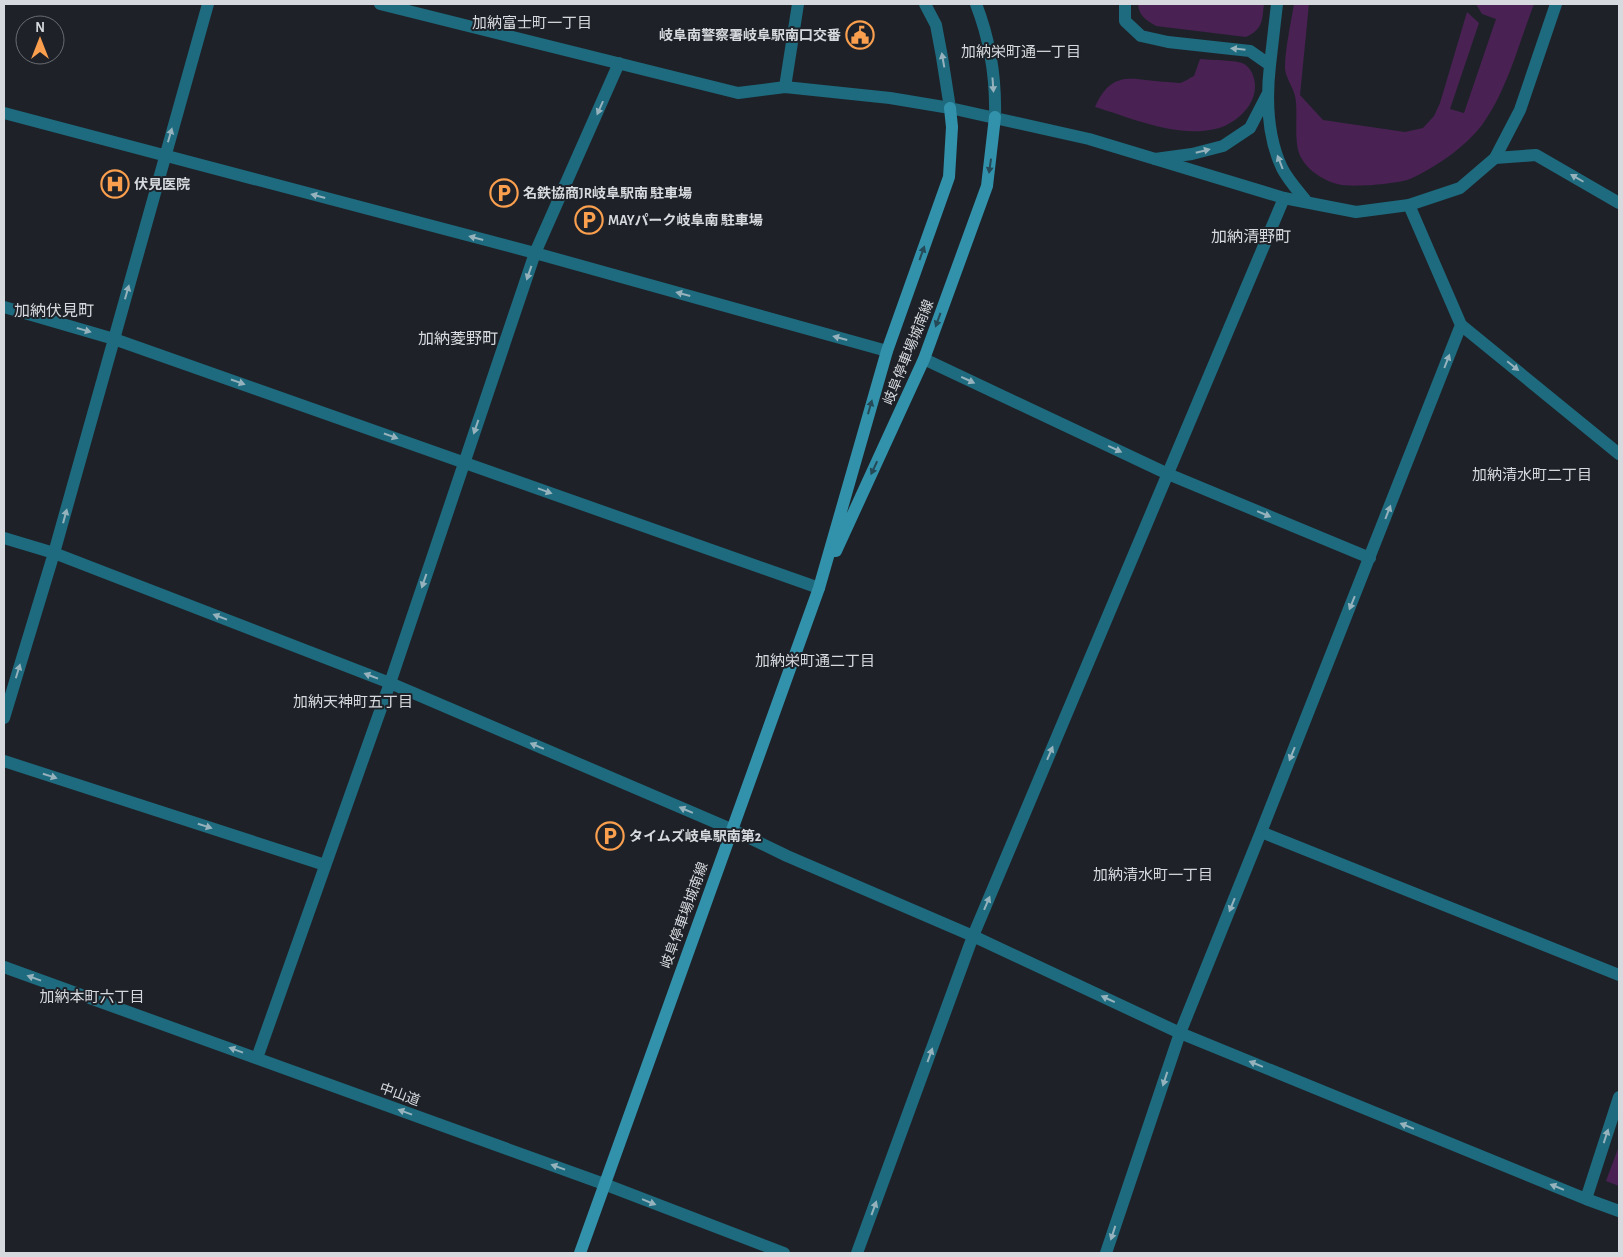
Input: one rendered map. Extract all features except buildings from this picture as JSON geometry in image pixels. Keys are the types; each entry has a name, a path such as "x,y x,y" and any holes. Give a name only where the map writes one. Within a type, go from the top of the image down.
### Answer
{"main road":[{"name":"岐阜停車場城南線","path":"580,1253 818,588 886,351 949,177 952,127 950,108"},
{"name":"岐阜停車場城南線","path":"818,588 924,358 987,186 994,117"}],"street":[{"path":"4,718 54,553 208,4"},
{"path":"380,4 738,93 784,87 890,98 994,117 1089,139 1284,198 1356,212 1409,205 1460,188 1495,158 1520,110 1556,4"},
{"path":"784,87 798,4"},
{"path":"924,4 936,25 950,108"},
{"path":"976,4 984,24 992,60 994,117"},
{"path":"1125,4 1125,20 1141,36 1168,42 1250,50 1270,65"},
{"path":"1277,4 1267,95 1272,142 1283,170 1307,202"},
{"path":"257,1058 390,683 535,253 619,63"},
{"path":"1156,159 1192,154 1223,146 1250,128 1267,95"},
{"path":"4,113 535,253 886,351"},
{"path":"1495,158 1536,155 1619,203"},
{"path":"857,1253 973,936 1284,198"},
{"path":"1409,205 1462,325 1619,454"},
{"path":"4,307 114,339 818,588"},
{"path":"1106,1253 1180,1033 1462,325"},
{"path":"924,358 1168,474 1370,558"},
{"path":"4,538 54,553 390,683 731,829 787,856 973,936 1180,1033 1619,1210"},
{"path":"4,761 325,865"},
{"path":"1261,832 1619,975"},
{"name":"中山道","path":"4,967 604,1184 784,1253"},
{"path":"1586,1198 1619,1097"}],"shaded area":[{"path":"1138,4 1264,4 1259,28 1246,37 1156,26 1141,15"},
{"path":"1294,4 1309,4 1300,95 1323,120 1405,132 1423,128 1434,116 1440,103 1467,12 1479,23 1450,109 1464,113 1496,19 1482,14 1476,4 1534,4 1499,97 1491,112 1475,133 1449,156 1430,169 1410,179 1386,184 1357,186 1337,184 1319,176 1305,164 1299,153 1296,137 1295,96 1285,67"},
{"path":"1200,59 1242,63 1252,73 1255,92 1252,101 1240,116 1224,126 1200,131 1170,129 1154,126 1095,107 1102,94 1117,81 1135,79 1180,83 1194,76"},
{"path":"1619,1146 1619,1186 1606,1181"}],"place":[{"name":"岐阜南警察署岐阜駅南口交番","path":"860,35"},
{"name":"伏見医院","path":"115,184"},
{"name":"名鉄協商JR岐阜駅南 駐車場","path":"504,193"},
{"name":"MAYパーク岐阜南 駐車場","path":"589,220"},
{"name":"タイムズ岐阜駅南第2","path":"610,836"}],"district":[{"name":"加納富士町一丁目","path":"532,23"},
{"name":"加納栄町通一丁目","path":"1021,52"},
{"name":"加納清野町","path":"1251,236"},
{"name":"加納伏見町","path":"54,310"},
{"name":"加納菱野町","path":"458,338"},
{"name":"加納清水町二丁目","path":"1532,475"},
{"name":"加納栄町通二丁目","path":"815,661"},
{"name":"加納天神町五丁目","path":"353,702"},
{"name":"加納清水町一丁目","path":"1153,875"},
{"name":"加納本町六丁目","path":"92,997"}]}
